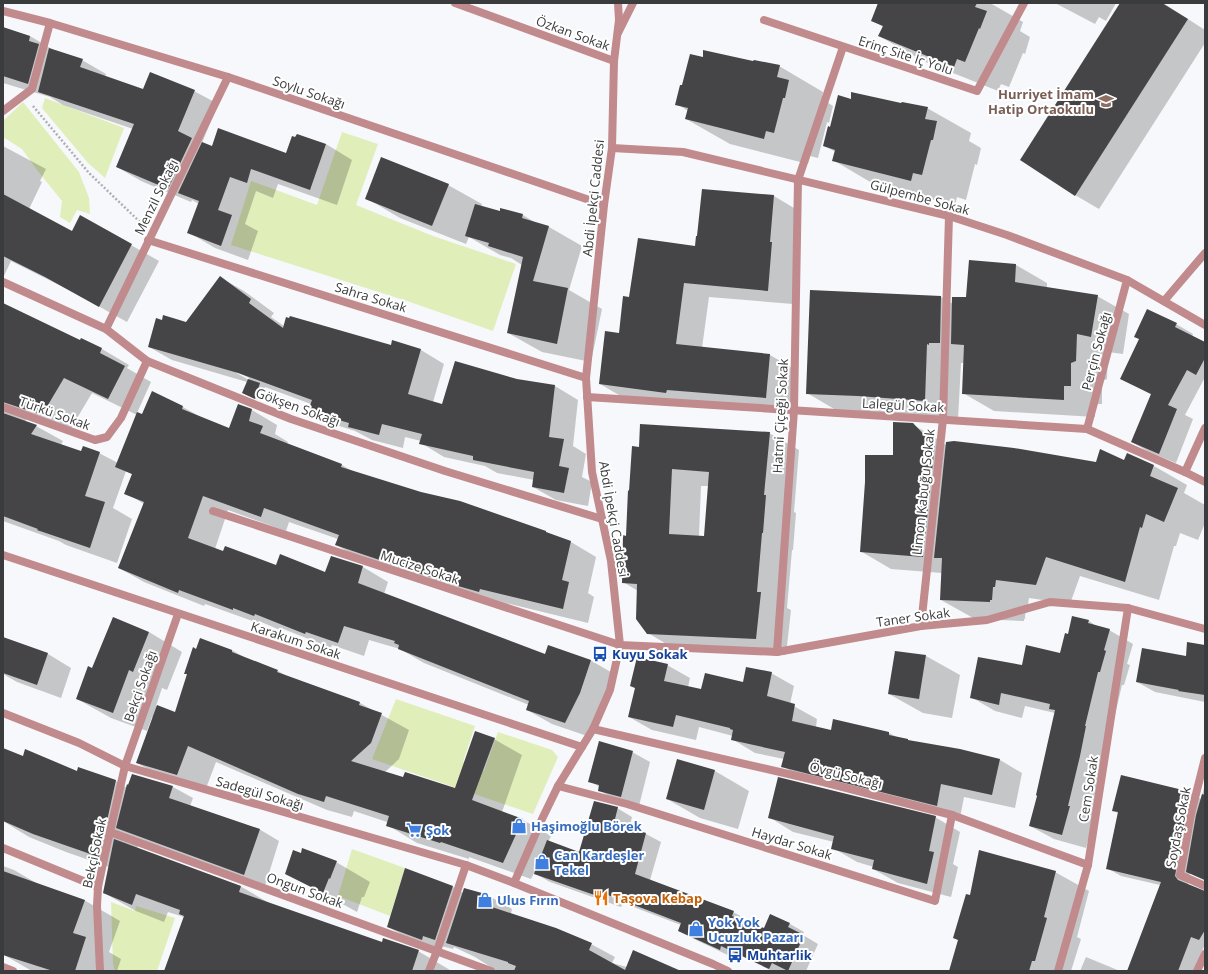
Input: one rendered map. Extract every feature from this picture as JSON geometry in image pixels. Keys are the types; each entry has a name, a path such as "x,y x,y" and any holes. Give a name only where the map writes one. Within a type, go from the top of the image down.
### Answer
{"street":[{"name":"Özkan Sokak","path":"455,3 614,60"},
{"name":"Abdi İpekçi Caddesi","path":"514,883 558,786 593,729 610,690 620,645 611,561 592,472 586,378 604,205 612,148 614,60 619,20 618,3"},
{"path":"617,36 633,3"},
{"name":"Erinç Site İç Yolu","path":"798,180 843,47 977,92 1024,3"},
{"name":"Soylu Sokağı","path":"3,11 50,23 228,77 604,205"},
{"path":"764,20 843,47"},
{"path":"3,111 32,89 50,23"},
{"name":"Menzil Sokağı","path":"106,329 228,77"},
{"name":"Gülpembe Sokak","path":"612,148 683,152 949,216 1007,235 1128,280 1205,325"},
{"name":"Hatmi Çiçeği Sokak","path":"777,652 794,410 798,180"},
{"name":"Limon Kabuğu Sokak","path":"921,626 943,419 949,216"},
{"name":"Sahra Sokak","path":"150,236 586,378"},
{"path":"1164,301 1205,253"},
{"name":"Perçin Sokağı","path":"1087,429 1128,280"},
{"name":"Gökşen Sokağı","path":"3,282 106,329 147,361 291,419 445,471 602,519"},
{"name":"Türkü Sokak","path":"3,406 95,440 108,437 121,418 147,361"},
{"name":"Lalegül Sokak","path":"588,397 1087,429 1205,482"},
{"path":"1185,472 1205,428"},
{"name":"Mucize Sokak","path":"213,511 620,645"},
{"name":"Karakum Sokak","path":"3,555 582,747"},
{"name":"Taner Sokak","path":"620,645 777,652 921,626 987,620 1050,602 1128,608 1205,629"},
{"name":"Cem Sokak","path":"1058,971 1088,865 1128,608"},
{"name":"Bekçi Sokağı","path":"125,766 178,614"},
{"name":"Sadegül Sokağı","path":"3,713 79,743 125,766 466,865 514,883"},
{"name":"Övgü Sokağı","path":"593,729 824,782 952,815 1088,865"},
{"name":"Soydaş Sokak","path":"1205,758 1191,814 1180,875 1205,886"},
{"name":"Bekçi Sokak","path":"100,971 97,930 98,887 125,766"},
{"name":"Haydar Sokak","path":"558,786 627,804 935,901 952,815"},
{"name":"Ongun Sokak","path":"110,832 491,971"},
{"path":"3,848 98,887"},
{"path":"429,971 466,865"},
{"path":"514,883 711,967 728,971"},
{"path":"1199,970 1205,954"},
{"path":"3,967 13,971"}],"path":[{"path":"24,95 89,173 150,236"}],"green space":[{"path":"45,98 124,128 105,178 88,163 42,108"},
{"path":"23,102 79,172 89,198 90,214 77,210 70,223 60,217 62,201 22,149 3,137 3,121"},
{"path":"342,132 378,144 356,205 433,236 516,264 493,331 410,302 231,245 251,181 317,205"},
{"path":"396,699 475,726 463,762 484,771 498,732 552,750 558,757 533,814 372,759"},
{"path":"352,849 405,868 390,916 338,896"},
{"path":"111,902 135,911 136,906 175,918 157,971 115,971 113,964"}],"building":[{"path":"878,3 977,3 975,7 987,11 965,62 957,59 954,67 878,36 883,26 871,21"},
{"path":"1120,3 1162,3 1188,19 1075,196 1020,160"},
{"path":"3,27 30,36 29,41 39,44 28,84 3,76"},
{"path":"49,48 83,59 80,67 143,89 150,72 195,90 178,131 192,138 168,189 116,167 134,124 38,92"},
{"path":"703,50 753,61 780,65 777,77 789,80 774,133 766,131 764,139 685,119 688,108 675,105 680,85 682,85 690,54 703,57"},
{"path":"851,92 901,103 928,107 925,119 937,121 933,140 931,140 922,175 913,173 911,181 832,161 835,150 823,146 828,126 830,127 838,95 851,99"},
{"path":"218,128 286,153 292,136 295,137 297,134 326,144 310,190 251,169 247,183 230,177 218,210 232,215 221,246 187,233 199,201 178,193 202,142 212,146"},
{"path":"381,157 449,184 432,226 365,199"},
{"path":"702,189 774,195 768,291 684,283 676,344 770,354 766,398 667,390 666,393 599,384 605,331 619,333 623,296 629,297 638,238 695,246"},
{"path":"3,194 72,231 80,215 132,244 99,307 3,256"},
{"path":"475,204 500,211 500,208 523,214 522,218 549,226 533,281 568,288 557,344 507,333 523,257 488,246 489,243 465,236"},
{"path":"969,260 1016,264 1015,282 1098,295 1091,337 1077,334 1076,361 1071,363 1071,386 1064,386 1064,400 962,394 964,345 951,344 952,297 966,297"},
{"path":"220,276 251,299 249,303 283,328 286,317 289,318 290,316 391,345 392,340 421,349 408,394 442,404 455,361 517,379 555,385 549,437 564,439 559,466 569,468 564,493 532,487 534,472 473,460 473,456 419,444 422,434 382,424 379,435 348,427 349,423 308,411 312,400 238,373 148,347 156,318 162,320 163,315 186,322"},
{"path":"810,290 941,296 940,343 927,344 925,401 806,394"},
{"path":"3,303 80,340 81,338 102,348 100,353 125,366 108,399 64,378 42,415 3,402"},
{"path":"1147,309 1177,323 1175,327 1205,342 1205,358 1196,375 1187,370 1168,405 1177,409 1159,454 1131,442 1151,394 1120,379 1139,339 1134,337"},
{"path":"248,379 260,383 255,399 242,393"},
{"path":"152,391 183,406 182,409 229,428 238,404 252,409 249,421 263,426 260,433 342,464 341,467 421,492 460,501 571,541 562,580 569,582 563,609 480,589 479,592 451,584 335,545 339,535 264,508 261,517 203,496 188,538 223,551 225,546 276,565 280,554 325,572 331,556 363,566 358,583 545,654 548,645 591,660 580,693 565,723 526,710 529,701 398,649 399,645 394,643 395,641 344,626 338,643 306,632 305,634 255,614 254,616 233,608 233,610 179,590 178,593 118,568 144,502 124,494 132,474 115,467 137,412 142,414"},
{"path":"3,413 37,425 31,434 81,451 83,446 100,452 85,496 105,502 90,548 37,530 38,529 3,516"},
{"path":"893,422 913,423 931,442 935,442 923,557 860,552 865,482 865,455 893,455"},
{"path":"640,424 770,432 764,495 766,495 763,533 757,592 761,592 756,639 647,634 636,619 637,584 622,583 623,535 626,536 632,446 639,447","holes":["672,469 709,472 704,536 669,534"]},
{"path":"954,441 1014,448 1096,462 1100,449 1124,460 1127,453 1154,465 1150,476 1178,488 1164,522 1146,514 1142,528 1140,527 1125,582 1046,557 1036,585 996,580 995,587 993,587 992,600 990,600 990,602 940,600 942,558 934,558 946,442"},
{"path":"1072,616 1089,620 1088,623 1110,629 1104,650 1106,651 1100,672 1098,672 1085,726 1080,756 1068,806 1070,806 1062,835 1029,826 1037,796 1055,710 1049,709 1050,704 1001,693 999,705 970,698 978,657 1022,665 1026,645 1060,653 1065,633 1068,634"},
{"path":"113,617 149,632 133,672 129,670 113,713 76,699 88,666 92,668"},
{"path":"3,637 48,653 37,685 3,673"},
{"path":"200,638 278,670 277,672 360,702 359,705 382,713 371,743 351,761 403,777 405,772 455,788 475,731 495,738 472,800 523,819 503,863 441,842 440,843 386,826 389,816 326,796 324,802 298,794 188,746 177,775 136,763 157,705 175,712 187,674 184,674 193,647 196,649"},
{"path":"1187,642 1205,645 1205,695 1136,682 1142,648 1186,656"},
{"path":"895,651 926,655 919,699 888,694"},
{"path":"637,657 668,664 664,681 701,689 705,673 743,682 746,667 772,672 767,696 795,704 792,721 831,730 833,719 889,732 889,735 908,740 960,749 1000,759 992,795 941,784 937,806 781,767 785,752 731,740 733,730 730,728 676,715 673,727 628,717 635,688 630,686"},
{"path":"599,741 633,751 621,797 598,791 599,785 588,782"},
{"path":"3,748 23,756 25,749 77,771 78,767 116,780 99,857 33,834 3,821"},
{"path":"677,759 715,770 704,810 666,799"},
{"path":"132,774 173,786 169,798 260,829 244,875 116,828 127,784 128,785"},
{"path":"1121,775 1191,792 1175,876 1178,880 1205,891 1205,930 1199,940 1191,937 1178,971 1127,971 1161,882 1106,869 1118,812 1112,811"},
{"path":"778,777 936,816 929,851 934,852 927,884 872,869 874,860 831,849 834,836 768,818"},
{"path":"1202,794 1205,795 1205,880 1186,872 1196,815"},
{"path":"594,801 618,807 614,823 646,833 635,874 734,911 732,916 764,928 770,914 790,923 788,927 804,935 788,971 772,963 769,969 721,946 720,950 678,931 681,923 608,895 606,899 534,874 547,840 579,852"},
{"path":"114,839 241,886 239,892 382,942 383,938 419,950 412,971 164,971 184,916 179,914 180,910 136,894 132,905 103,893"},
{"path":"302,848 337,861 323,893 285,874 293,850 301,853"},
{"path":"979,850 1056,871 1044,917 1047,918 1035,961 1032,961 1029,971 949,971 958,940 953,938 966,894 970,895"},
{"path":"405,868 453,886 435,940 423,936 422,940 387,927"},
{"path":"3,871 85,900 73,933 86,937 75,971 53,971 3,955"},
{"path":"464,888 489,895 486,905 556,928 592,943 589,950 625,970 633,950 681,971 514,971 516,966 508,962 446,943"}],"place":[{"name":"Hurriyet İmam Hatip Ortaokulu","path":"1106,101"},
{"name":"Kuyu Sokak","path":"600,654"},
{"name":"Haşimoğlu Börek","path":"519,826"},
{"name":"Şok","path":"414,830"},
{"name":"Can Kardeşler Tekel","path":"542,862"},
{"name":"Taşova Kebap","path":"601,898"},
{"name":"Ulus Fırın","path":"485,900"},
{"name":"Yok Yok Ucuzluk Pazarı","path":"696,929"},
{"name":"Muhtarlik","path":"735,955"}]}
